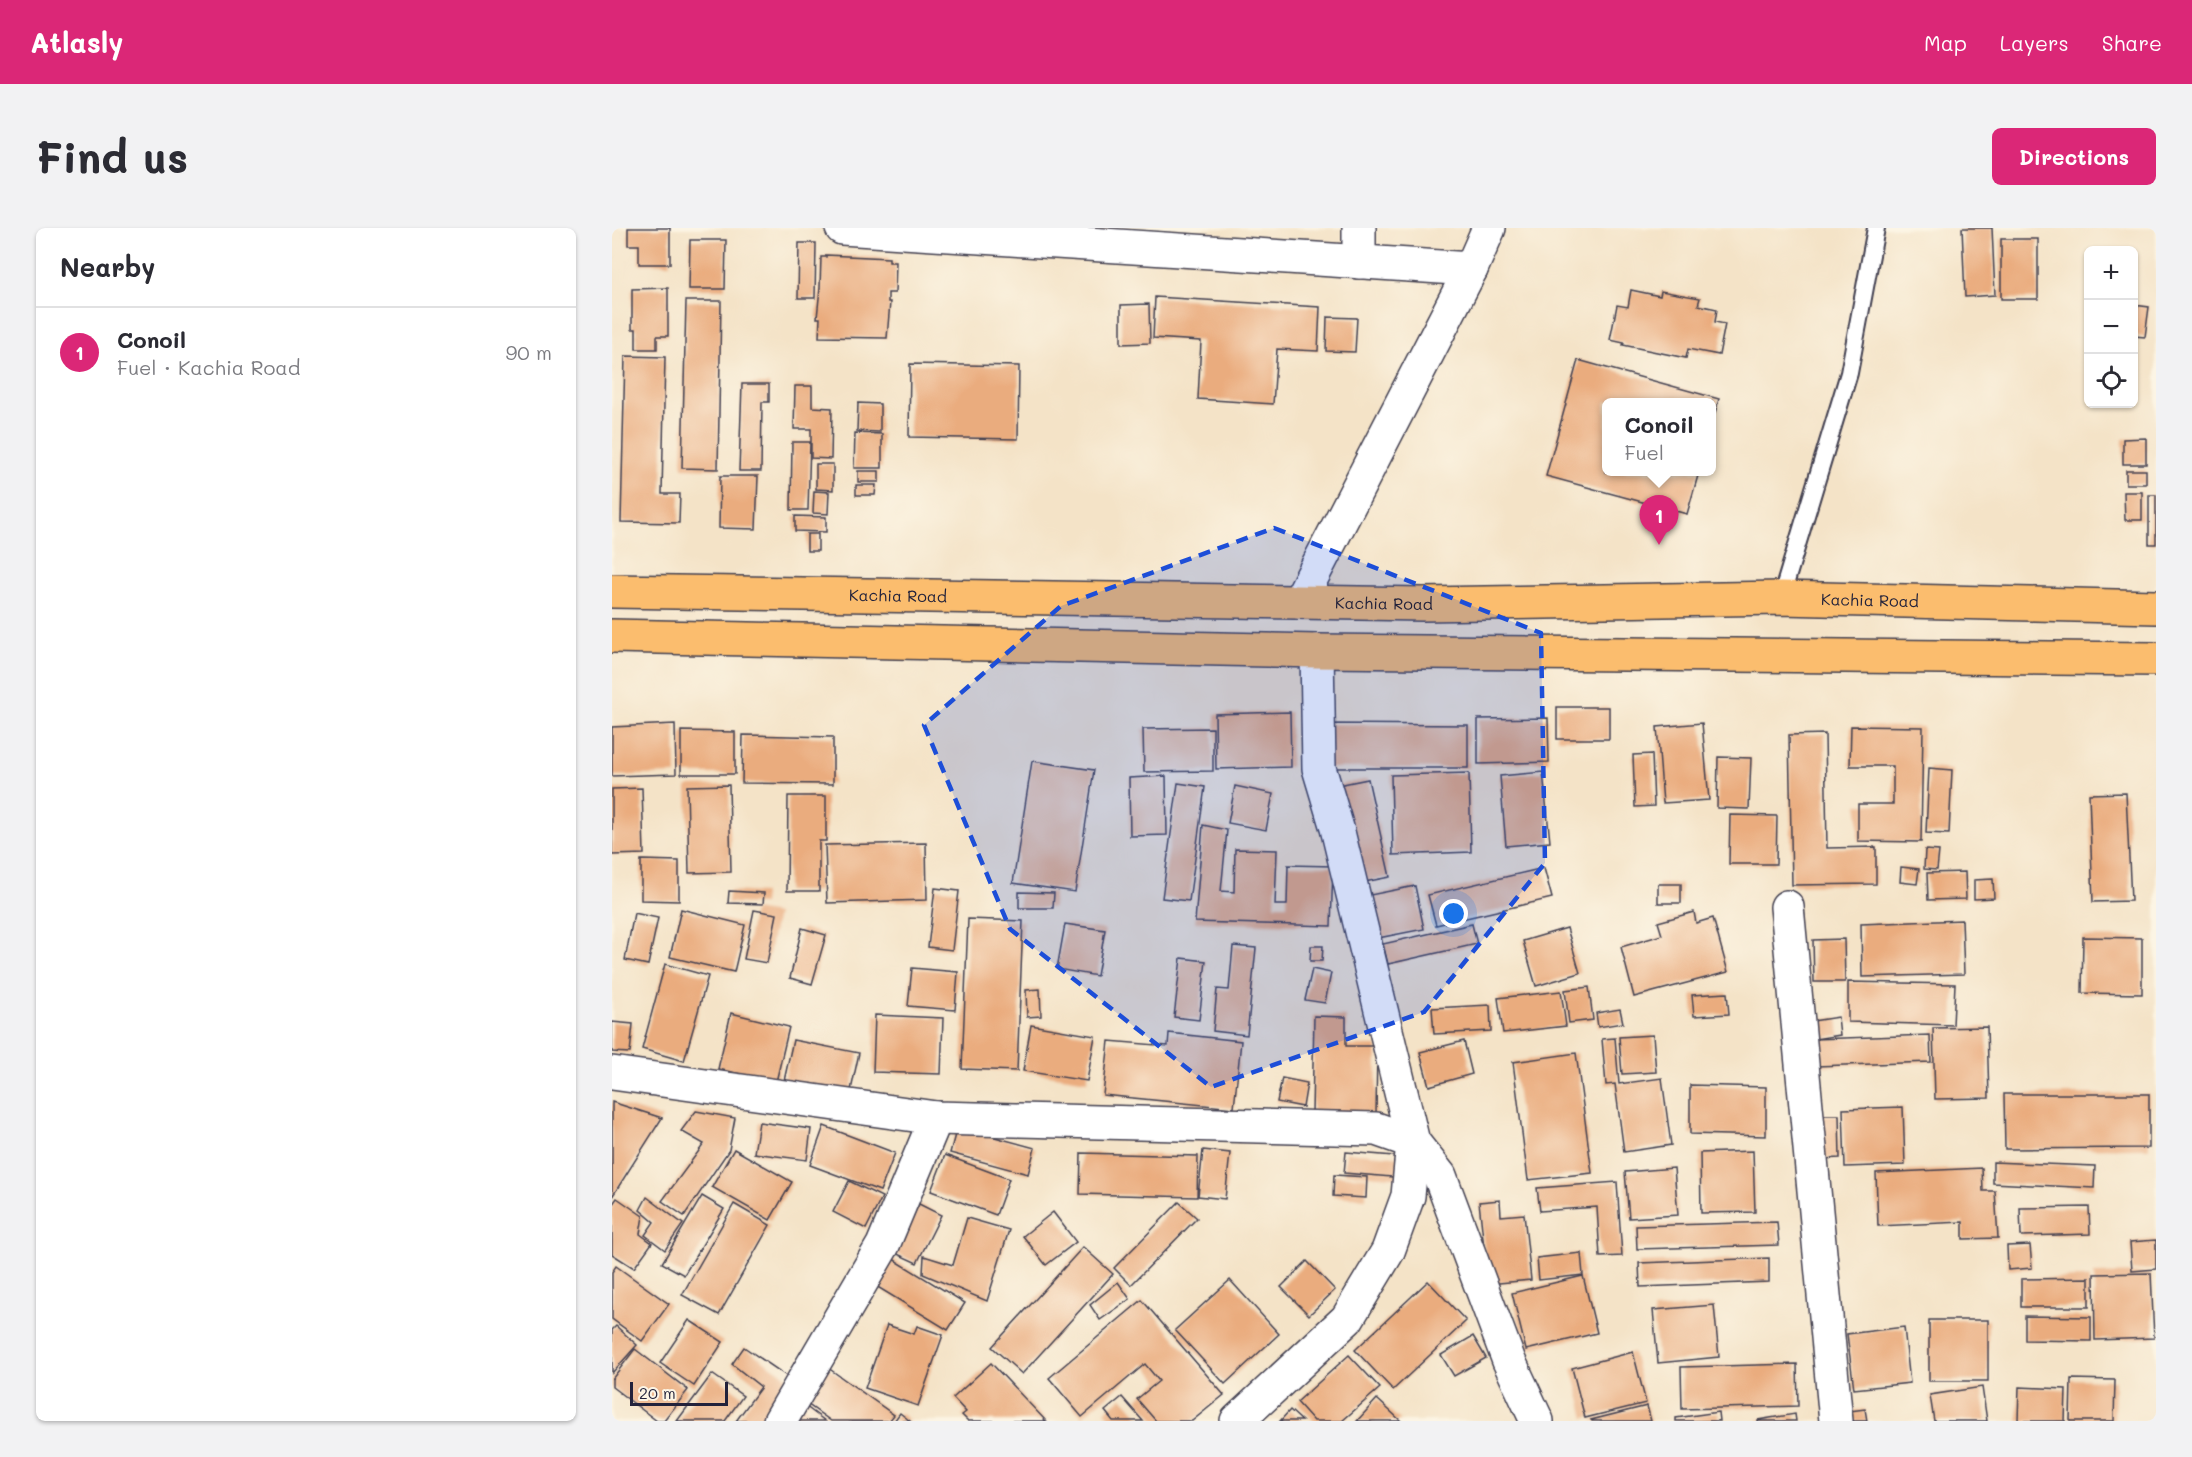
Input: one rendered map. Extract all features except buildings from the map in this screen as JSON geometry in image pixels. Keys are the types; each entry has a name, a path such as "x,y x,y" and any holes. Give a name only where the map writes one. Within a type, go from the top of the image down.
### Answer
{"highway":[{"name":"Kachia Road","path":"612,591 1423,604 1781,598 2156,607"},
{"path":"1423,604 1424,652"},
{"path":"612,636 1317,651 2156,659"}],"street":[{"path":"842,228 1041,234 1359,262 1471,269"},
{"path":"1359,228 1359,262"},
{"path":"1299,602 1471,269 1489,228"},
{"path":"1237,1421 1347,1319 1388,1251 1408,1196 1413,1142 1337,828 1319,768 1317,651"},
{"path":"1786,907 1836,1421"},
{"path":"612,1073 936,1118 1376,1130 1413,1142 1440,1176 1509,1361 1537,1421"},
{"path":"780,1421 883,1245 936,1118"}],"lane":[{"path":"1781,598 1849,373 1876,228"}],"highlighted area":[{"path":"1274,528 1541,633 1545,863 1424,1012 1211,1087 1010,929 924,725 1061,606"}],"place":[{"name":"Conoil","path":"1659,545"}]}
